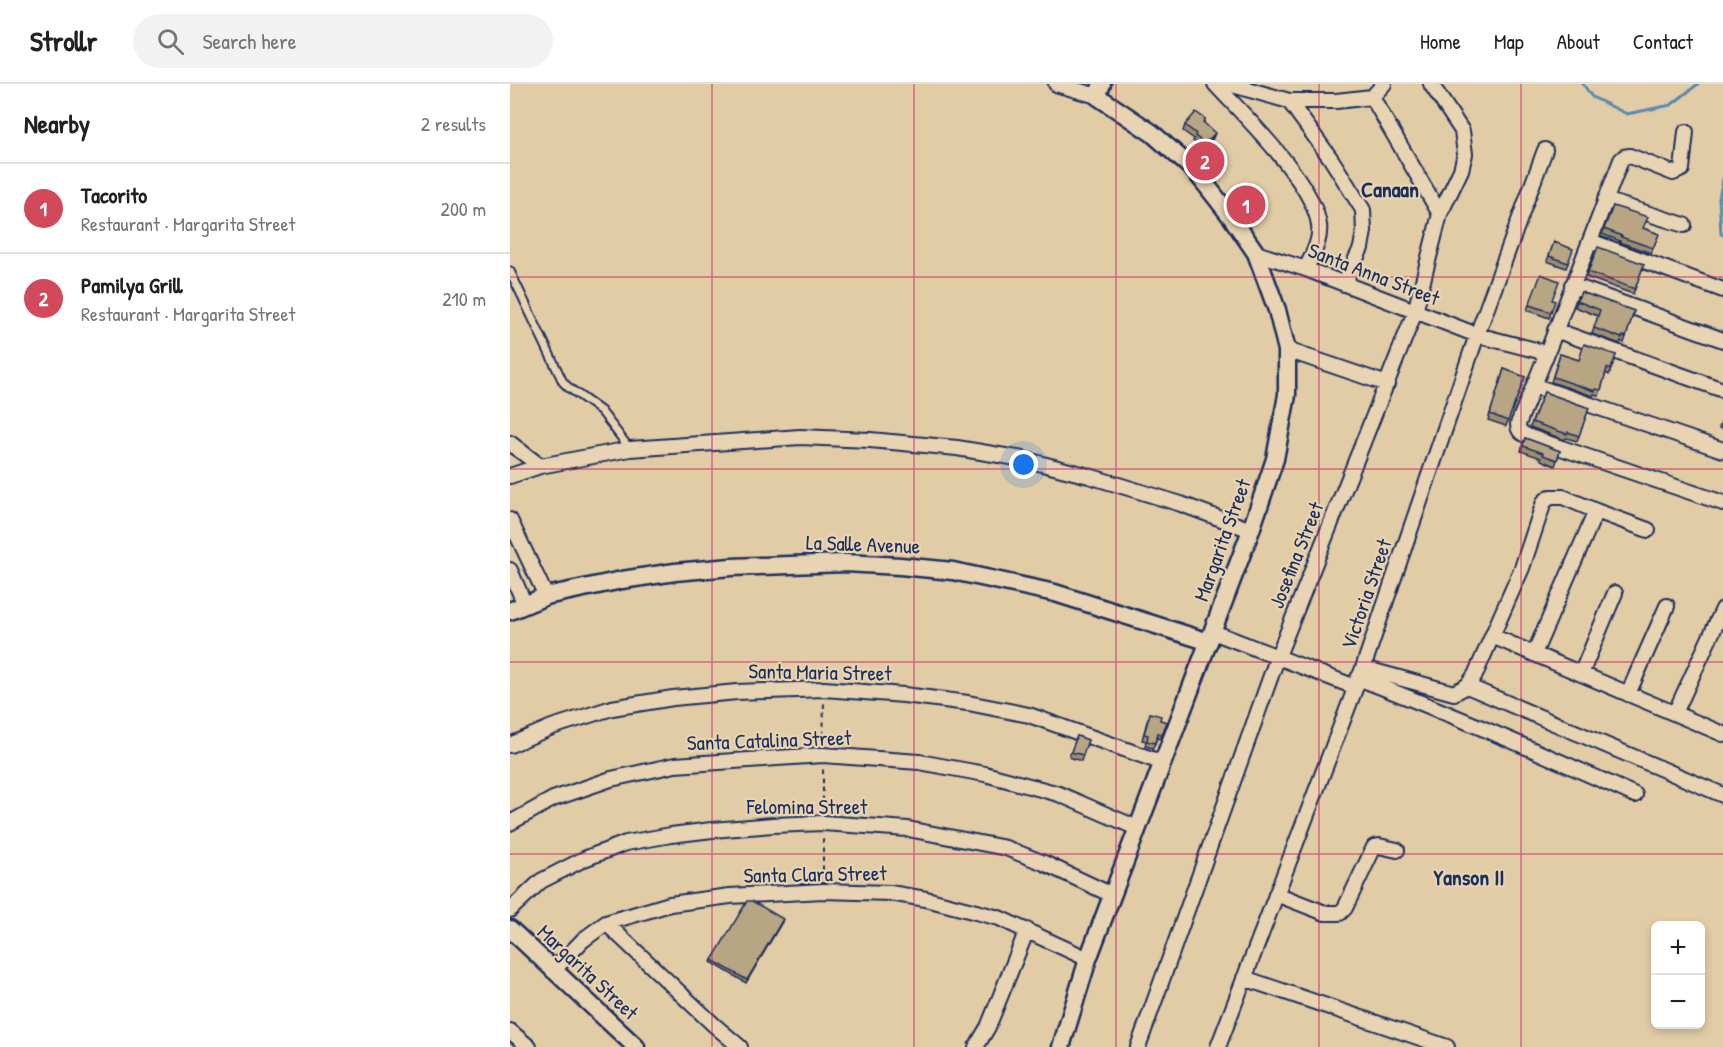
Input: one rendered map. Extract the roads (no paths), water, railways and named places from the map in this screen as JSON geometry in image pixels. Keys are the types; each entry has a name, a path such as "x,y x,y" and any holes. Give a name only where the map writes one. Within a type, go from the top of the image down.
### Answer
{"street":[{"path":"1056,84 1099,90"},
{"path":"1215,84 1286,162 1315,210 1319,227 1317,244 1306,269"},
{"path":"1229,84 1289,101 1336,101 1372,97 1384,84"},
{"name":"Josefina Street","path":"1138,1047 1278,656 1415,312 1440,213 1461,170 1465,154 1462,131 1431,84"},
{"name":"Margarita Street","path":"1061,1047 1088,959 1251,530 1275,459 1287,395 1287,350 1277,310 1256,253 1194,170 1099,90"},
{"path":"1372,97 1440,213"},
{"path":"1289,101 1331,159 1363,210 1364,231 1361,248 1344,284"},
{"path":"1686,132 1682,169 1678,172 1673,173 1629,156 1621,160 1518,428 1520,432 1532,438 1723,504"},
{"name":"Victoria Street","path":"1218,1047 1359,677 1477,334 1545,150"},
{"path":"1605,200 1684,225"},
{"path":"1590,241 1723,290"},
{"name":"Santa Anna Street","path":"1256,253 1306,269 1477,334 1547,353"},
{"path":"1572,285 1723,340"},
{"path":"1555,330 1723,390"},
{"path":"1287,350 1387,384"},
{"path":"1535,386 1723,450"},
{"path":"510,476 540,466 630,449 800,437 870,440 957,448 1023,459 1181,504 1251,530"},
{"path":"510,443 540,466"},
{"path":"1211,637 1359,677 1454,693 1467,686 1475,675 1522,568 1544,502 1550,497 1563,497 1648,530"},
{"path":"1533,654 1596,511"},
{"path":"510,520 546,596"},
{"name":"La Salle Avenue","path":"518,608 546,596 632,578 675,572 789,564 845,563 954,571 1055,593 1211,637"},
{"path":"510,570 518,608"},
{"path":"1581,674 1615,593"},
{"path":"1628,694 1667,606"},
{"path":"1675,713 1723,609"},
{"path":"1492,636 1723,734"},
{"path":"1359,677 1635,795"},
{"path":"1467,686 1723,795"},
{"name":"Santa Maria Street","path":"510,745 552,727 612,708 673,698 737,692 824,689 968,703 1029,715 1163,763"},
{"name":"Santa Catalina Street","path":"510,823 553,799 611,778 675,765 823,755 919,762 985,774 1059,794 1137,828"},
{"name":"Felomina Street","path":"510,910 541,881 584,859 626,843 712,830 823,823 908,829 1006,848 1112,895"},
{"path":"1276,894 1325,913 1340,913 1345,908 1374,847 1397,850"},
{"name":"Santa Clara Street","path":"553,971 584,940 606,923 670,904 742,895 823,891 890,893 926,899 999,918 1088,959"},
{"path":"606,923 740,1047"},
{"name":"Margarita Street","path":"510,929 636,1047"},
{"path":"976,1047 988,1027 1027,930"},
{"path":"1244,978 1448,1047"},
{"path":"510,1030 529,1047"}],"lane":[{"path":"510,271 563,382 601,411 630,449"}],"waterway":[{"path":"1583,84 1592,97 1627,114 1671,105 1698,84"},
{"path":"1723,179 1719,198 1721,234 1723,235"}],"place":[{"name":"Pamilya Grill","path":"1205,161"},
{"name":"Tacorito","path":"1246,205"}],"district":[{"name":"Canaan","path":"1390,189"},
{"name":"Yanson II","path":"1469,877"}]}
